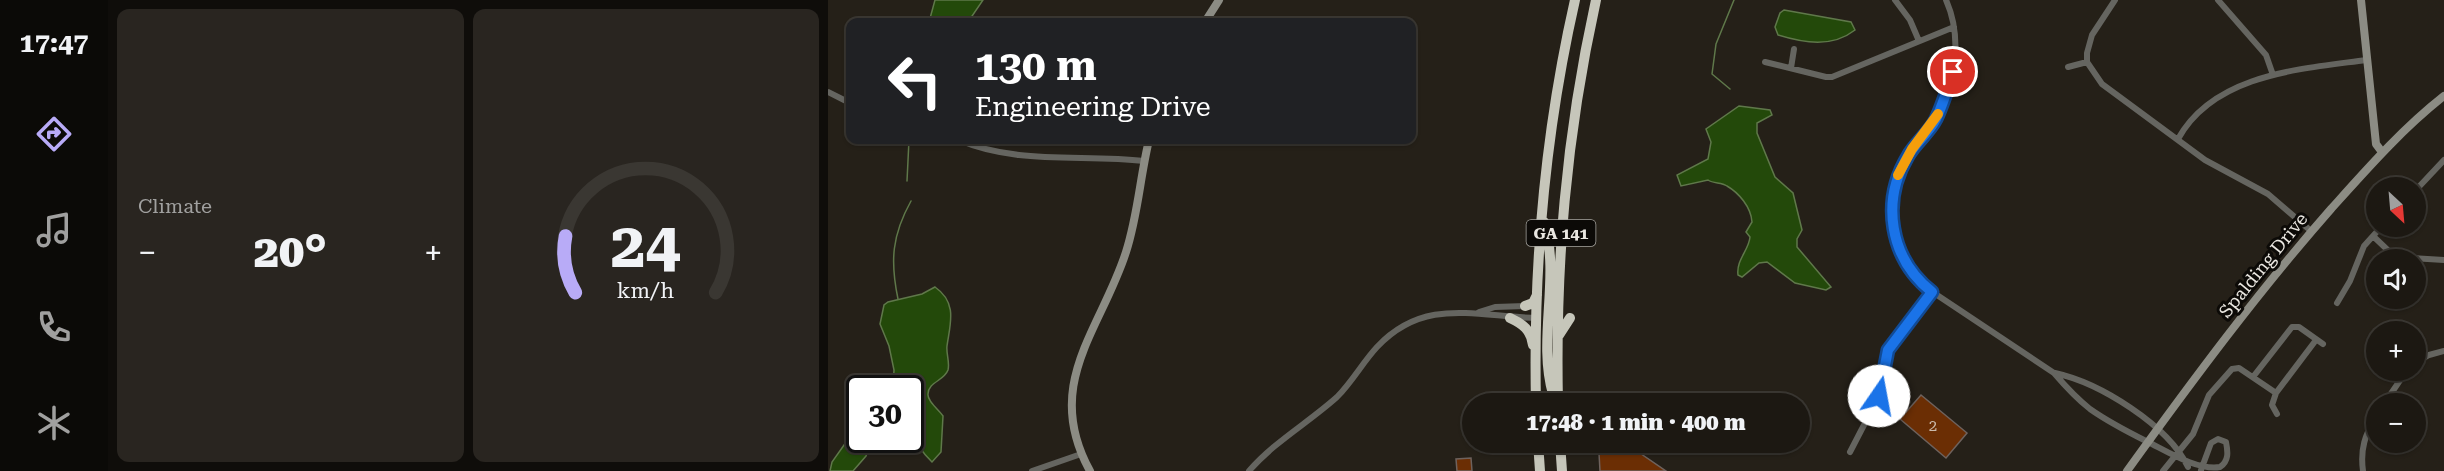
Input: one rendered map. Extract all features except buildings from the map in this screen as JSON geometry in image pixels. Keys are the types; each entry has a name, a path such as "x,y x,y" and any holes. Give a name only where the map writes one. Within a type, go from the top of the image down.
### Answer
{"highway":[{"name":"GA 141","path":"1557,393 1558,338 1537,292 1553,115 1575,0"},
{"name":"GA 141","path":"1536,393 1535,363 1548,313 1582,68 1596,0"},
{"path":"1543,219 1550,249 1549,375 1554,393"},
{"path":"1525,306 1533,303 1537,292"},
{"path":"1510,318 1529,332 1535,363"},
{"path":"1558,338 1570,318"},
{"path":"1561,453 1562,471"},
{"path":"1539,455 1540,471"}],"street":[{"path":"1208,18 1219,0"},
{"path":"1895,0 1910,20 1919,41"},
{"path":"1946,0 1954,27 1956,52 1947,92 1934,122 1903,165 1895,183 1892,202 1893,232 1898,247 1914,274 1932,292 2054,373 2071,393 2093,411 2148,441 2173,460 2201,470 2217,470 2225,464 2228,452 2226,442 2218,439 2211,443 2201,470"},
{"path":"2115,0 2092,35 2086,53 2087,62 2102,84 2205,160 2268,194 2311,231"},
{"path":"2218,0 2266,55 2273,75"},
{"path":"2361,0 2376,144 2382,152"},
{"path":"1766,62 1833,77 1954,27"},
{"path":"1791,68 1794,49"},
{"path":"2178,139 2197,113 2217,98 2273,75 2332,63 2366,60"},
{"path":"2068,68 2087,62"},
{"path":"828,92 846,101"},
{"name":"Spalding Drive","path":"2127,471 2251,303 2311,231 2382,152 2444,96"},
{"path":"973,144 1031,157 1144,161"},
{"path":"1090,471 1081,454 1073,414 1075,374 1085,340 1112,288 1127,249 1138,206 1148,144"},
{"path":"2426,179 2444,160"},
{"path":"2337,303 2350,281 2358,257 2372,237"},
{"path":"2374,237 2395,257 2444,260"},
{"path":"1850,452 1879,396 1888,350 1932,292"},
{"path":"1249,471 1284,438 1338,395 1377,347 1392,334 1430,315 1479,312 1495,307 1525,306 1548,313"},
{"path":"1479,312 1488,316 1510,318 1548,313"},
{"path":"2253,377 2292,327 2299,327 2323,344"},
{"path":"2277,414 2272,405 2276,393 2316,340"},
{"path":"2426,356 2444,351"},
{"path":"2163,471 2193,434 2209,395 2226,374 2239,368 2276,393"},
{"path":"2054,373 2088,382 2110,394 2180,451 2188,467"},
{"path":"2363,471 2362,445 2366,437"},
{"path":"1032,471 1081,454"}],"shaded area":[{"path":"935,0 983,0 971,18 930,18"},
{"path":"1784,10 1851,22 1855,30 1837,40 1827,42 1808,42 1788,38 1778,35 1775,27 1780,13"},
{"path":"1739,106 1770,110 1772,115 1757,123 1757,133 1775,177 1793,193 1802,230 1797,239 1797,247 1831,287 1826,290 1795,283 1767,262 1759,263 1742,277 1738,275 1739,265 1750,237 1746,232 1752,222 1744,201 1727,186 1708,180 1681,186 1677,175 1708,159 1711,142 1706,129"},
{"path":"935,287 947,300 951,314 947,349 948,370 931,387 928,394 931,402 943,416 941,452 932,462 924,453 924,375 894,375 889,346 880,324 884,305 888,302 922,294"},
{"path":"846,442 846,453 867,453 853,471 830,471 832,462"}],"waterway":[{"path":"1730,89 1712,74 1716,44 1734,0"},
{"path":"907,181 909,144"},
{"path":"898,299 894,272 894,249 900,225 911,201"}],"slow traffic":[{"path":"1898,175 1912,149 1938,114"}],"route":[{"path":"1879,396 1888,350 1902,328 1932,292 1922,285 1898,247 1893,232 1893,191 1907,157 1934,122 1953,72"}]}
